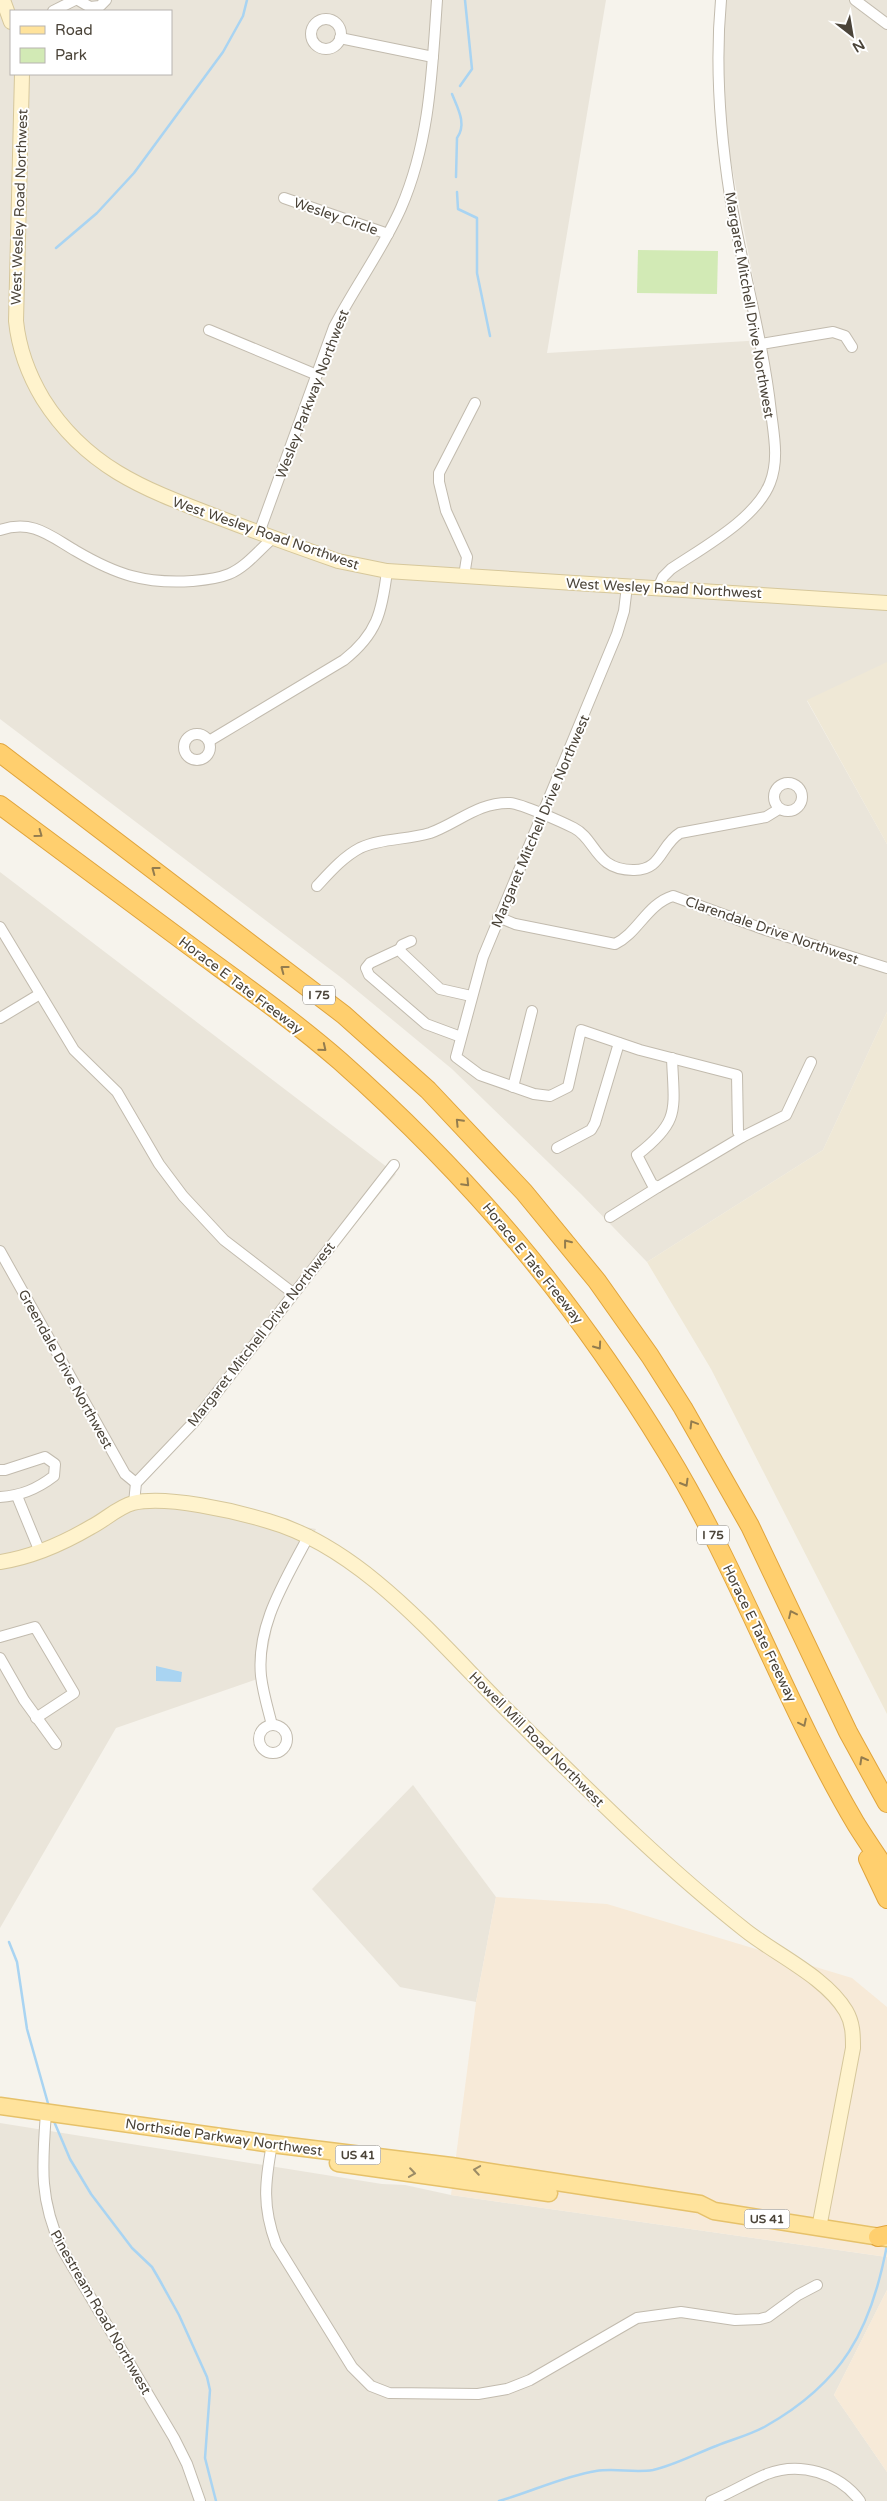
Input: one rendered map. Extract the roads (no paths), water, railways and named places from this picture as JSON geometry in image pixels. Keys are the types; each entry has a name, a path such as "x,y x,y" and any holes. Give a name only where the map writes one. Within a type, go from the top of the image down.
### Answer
{"highway":[{"name":"I 75","path":"0,753 344,1015 422,1085 524,1192 597,1281 650,1356 683,1408 750,1526 848,1732 887,1803"},
{"name":"Horace E Tate Freeway","path":"0,806 134,903 283,1015 338,1059 433,1148 486,1204 537,1265 578,1318 623,1382 699,1508 799,1714 856,1825 887,1871"},
{"path":"856,1825 867,1857 887,1899"}],"main road":[{"path":"3,0 10,19"},
{"name":"West Wesley Road Northwest","path":"22,75 16,321 20,351 31,379 65,430 83,449 103,465 167,498 266,536 338,561 387,571 887,604"},
{"name":"Howell Mill Road Northwest","path":"0,1562 40,1552 64,1542 134,1503 171,1503 221,1509 269,1521 309,1535 356,1567 400,1604 612,1815 754,1938 822,1985 840,2002 851,2024 853,2048 819,2228"},
{"name":"Northside Parkway Northwest","path":"0,2106 46,2118"},
{"name":"Northside Parkway Northwest","path":"0,2117 46,2118 271,2149 451,2166 691,2202 714,2211 819,2228 884,2236"}],"street":[{"path":"55,10 76,0 90,7 100,6 106,0"},
{"name":"Wesley Parkway Northwest","path":"266,536 317,375 338,320 388,234 411,183 420,155 426,127 437,0"},
{"name":"Margaret Mitchell Drive Northwest","path":"658,588 663,577 671,569 745,515 761,499 770,484 775,467 775,450 761,344 723,152 719,89 721,0"},
{"path":"855,0 887,24"},
{"path":"340,38 433,57"},
{"name":"Wesley Circle","path":"284,198 388,234"},
{"path":"209,330 317,375"},
{"path":"761,344 833,332 844,336 852,347"},
{"path":"464,576 467,557 446,511 439,482 439,473 475,403"},
{"path":"0,530 10,527 31,527 56,537 74,550 127,576 155,582 212,579 229,574 240,568 266,536"},
{"path":"209,741 344,660 358,649 371,634 380,616 387,571"},
{"name":"Margaret Mitchell Drive Northwest","path":"513,1087 480,1075 456,1057 471,996 498,917 543,816 618,634 624,611 627,586"},
{"path":"317,886 343,859 361,848 378,842 430,833 484,806 513,803 575,828 584,835 601,858 615,867 633,870 649,868 659,860 672,838 680,833 766,817 779,809"},
{"name":"Clarendale Drive Northwest","path":"498,917 515,924 615,944 622,941 654,906 673,896 766,930 887,968"},
{"path":"0,927 74,1050 117,1092 158,1164 193,1210 224,1240 292,1293"},
{"path":"411,941 402,945 400,949 370,963 366,968 369,975 426,1024 461,1037"},
{"path":"400,949 440,989 471,996"},
{"path":"0,1018 40,994"},
{"path":"532,1011 513,1087 550,1096 568,1087 581,1030 619,1043 736,1075 738,1132 742,1137"},
{"path":"557,1148 591,1130 595,1123 619,1043"},
{"path":"658,1187 652,1184 637,1155 659,1138 670,1124 674,1110 672,1058"},
{"path":"610,1217 742,1137 786,1115 811,1062"},
{"name":"Margaret Mitchell Drive Northwest","path":"136,1483 194,1422 292,1293 394,1165"},
{"name":"Greendale Drive Northwest","path":"0,1251 125,1474 136,1483"},
{"path":"0,1470 6,1470 45,1457 54,1464 54,1476 40,1487 17,1496 0,1497"},
{"path":"134,1503 136,1483"},
{"path":"17,1496 40,1552"},
{"path":"272,1725 261,1676 262,1639 271,1610 309,1535"},
{"path":"0,1636 35,1627 74,1693 36,1718"},
{"path":"0,1658 24,1700 56,1744"},
{"name":"Pinestream Road Northwest","path":"46,2118 43,2188 51,2226 62,2249 174,2438 187,2464 200,2501"},
{"path":"271,2149 266,2177 265,2199 269,2223 276,2244 352,2367 371,2386 380,2391 389,2393 478,2394 507,2390 530,2380 637,2318 682,2312 735,2320 760,2319 768,2317 798,2295 817,2285"},
{"path":"711,2501 766,2475 798,2469 830,2476 848,2488 860,2501"}],"water":[{"path":"156,1666 182,1672 181,1682 156,1681"}],"waterway":[{"path":"56,248 97,213 134,173 223,52 243,16 247,0"},
{"path":"460,86 472,69 465,0"},
{"path":"452,94 461,122 460,133 457,138 456,177"},
{"path":"457,192 458,209 477,218 477,273 490,336"},
{"path":"9,1942 17,1962 27,2029 49,2107"},
{"path":"53,2119 70,2159 91,2194 132,2248 152,2267 179,2315 207,2377 210,2390 205,2458 216,2501"},
{"path":"499,2501 584,2473 603,2470 646,2471 661,2468 754,2432 792,2409 815,2392 849,2352 862,2329 872,2304 887,2245"}]}
